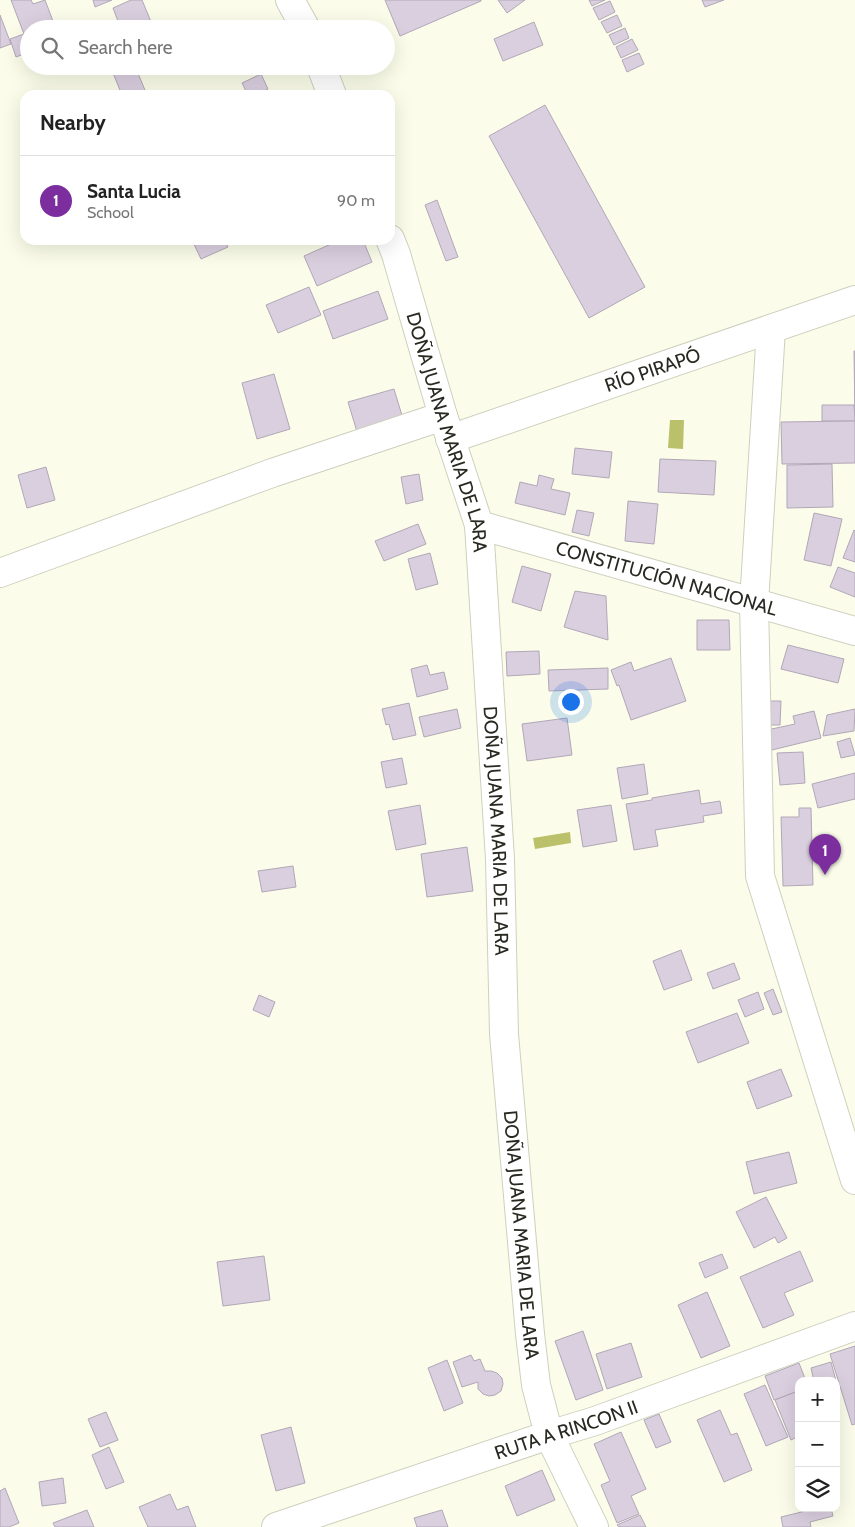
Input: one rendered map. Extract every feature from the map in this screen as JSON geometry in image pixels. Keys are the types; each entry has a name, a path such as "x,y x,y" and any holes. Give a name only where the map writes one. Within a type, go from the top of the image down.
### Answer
{"street":[{"path":"290,0 301,20"},
{"path":"324,75 330,90"},
{"name":"DOÑA JUANA MARIA DE LARA","path":"392,245 447,427 479,525 500,858 504,1034 530,1334 536,1385 549,1435 594,1527"},
{"name":"RÍO PIRAPÓ","path":"0,573 272,473 447,427 771,329 855,300"},
{"path":"771,329 754,603 760,876 855,1180"},
{"name":"CONSTITUCIÓN NACIONAL","path":"479,525 855,630"},
{"name":"RUTA A RINCON II","path":"276,1527 549,1435 595,1422 855,1326"}],"shaded area":[{"path":"670,420 684,420 683,449 668,448"},
{"path":"570,832 571,843 535,849 533,838"}],"building":[{"path":"11,0 31,0 33,4 45,0 53,20 20,20 20,24"},
{"path":"93,0 112,0 95,7"},
{"path":"131,0 142,0 150,20 118,20 113,8"},
{"path":"385,0 481,0 400,36 395,20"},
{"path":"498,0 525,0 507,13"},
{"path":"589,0 605,0 592,6"},
{"path":"702,0 724,0 705,7"},
{"path":"610,1 615,12 599,20 593,8"},
{"path":"0,15 11,44 0,48"},
{"path":"617,15 622,26 607,33 601,22"},
{"path":"534,22 543,45 503,61 494,39"},
{"path":"625,28 629,38 614,45 609,35"},
{"path":"20,35 20,55 16,57 10,39"},
{"path":"632,39 638,50 621,58 616,47"},
{"path":"639,53 644,64 627,72 622,60"},
{"path":"114,75 139,75 145,90 120,90"},
{"path":"261,75 268,89 246,90 242,83"},
{"path":"545,105 645,287 589,318 489,136"},
{"path":"437,200 458,257 446,261 425,205"},
{"path":"194,245 227,245 228,247 201,259"},
{"path":"329,245 365,245 372,262 317,286 304,256"},
{"path":"309,287 321,315 278,333 266,305"},
{"path":"378,291 388,319 333,339 323,311"},
{"path":"854,351 855,351 855,421"},
{"path":"274,374 290,429 257,439 242,383"},
{"path":"394,389 404,422 358,435 348,402"},
{"path":"822,405 854,405 855,421 822,421"},
{"path":"855,421 855,463 782,464 781,422"},
{"path":"575,448 612,452 609,478 572,474"},
{"path":"660,459 716,461 714,495 658,492"},
{"path":"832,464 833,507 787,508 787,465"},
{"path":"46,467 55,500 27,508 18,475"},
{"path":"419,474 423,500 406,504 401,477"},
{"path":"539,475 554,479 551,489 570,493 565,515 515,503 520,482 537,486"},
{"path":"628,501 658,504 654,544 625,541"},
{"path":"577,510 594,513 589,536 572,532"},
{"path":"814,513 842,519 831,566 804,560"},
{"path":"418,524 426,544 384,561 375,541"},
{"path":"855,531 855,562 843,558"},
{"path":"430,553 438,584 416,590 408,559"},
{"path":"522,566 551,574 541,611 512,602"},
{"path":"838,567 855,573 855,597 830,587"},
{"path":"575,591 606,596 608,640 564,627"},
{"path":"697,620 729,620 730,650 697,650"},
{"path":"788,645 844,659 838,683 781,669"},
{"path":"539,651 540,674 507,676 506,652"},
{"path":"671,658 686,701 631,720 619,685 617,686 611,670 631,662 634,671"},
{"path":"427,665 430,675 444,672 448,689 417,697 411,669"},
{"path":"608,668 608,689 549,691 548,670"},
{"path":"769,701 781,701 780,725 769,725"},
{"path":"409,703 416,735 393,740 389,724 386,725 382,709"},
{"path":"457,709 461,728 424,737 419,717"},
{"path":"855,709 854,731 823,736 827,715"},
{"path":"814,711 821,738 772,750 767,730 795,724 793,716"},
{"path":"567,718 572,755 527,761 522,724"},
{"path":"850,738 855,755 841,758 837,742"},
{"path":"803,752 805,783 780,785 777,753"},
{"path":"402,758 407,784 386,788 381,762"},
{"path":"644,764 648,794 622,799 617,768"},
{"path":"855,773 855,799 818,808 812,784"},
{"path":"699,790 701,804 720,801 722,813 703,816 704,822 655,830 658,846 634,850 626,804"},
{"path":"420,805 426,844 396,850 388,811"},
{"path":"611,805 617,841 583,847 577,810"},
{"path":"799,808 811,808 813,885 783,886 781,817 799,817"},
{"path":"467,847 473,891 427,897 421,854"},
{"path":"293,866 296,887 262,892 258,871"},
{"path":"681,950 692,980 664,990 653,961"},
{"path":"734,963 740,979 713,989 707,973"},
{"path":"773,989 782,1012 773,1015 764,993"},
{"path":"758,992 764,1009 745,1017 738,1000"},
{"path":"259,995 275,1002 269,1017 253,1010"},
{"path":"737,1013 749,1043 698,1063 686,1032"},
{"path":"781,1069 792,1096 757,1109 747,1082"},
{"path":"789,1152 797,1183 754,1194 746,1162"},
{"path":"766,1197 787,1238 778,1243 775,1237 754,1248 736,1212"},
{"path":"800,1251 813,1281 784,1293 794,1315 763,1328 740,1277"},
{"path":"722,1254 728,1268 705,1278 699,1263"},
{"path":"264,1256 270,1300 223,1306 217,1262"},
{"path":"707,1292 730,1346 701,1358 678,1305"},
{"path":"583,1331 603,1390 576,1400 555,1341"},
{"path":"631,1343 642,1377 607,1389 596,1354"},
{"path":"855,1346 855,1424 852,1425 840,1386 840,1377 837,1377 830,1354"},
{"path":"471,1355 474,1361 480,1359 485,1371 497,1373 502,1378 501,1391 489,1396 483,1394 478,1389 478,1382 462,1387 453,1362"},
{"path":"447,1360 463,1403 444,1411 428,1368"},
{"path":"831,1362 835,1377 813,1377 811,1368"},
{"path":"799,1363 804,1377 795,1377 795,1392 774,1400 765,1376"},
{"path":"765,1385 788,1437 766,1446 744,1394"},
{"path":"795,1392 795,1438 791,1440 775,1400"},
{"path":"720,1410 731,1435 737,1433 752,1470 724,1482 697,1420"},
{"path":"106,1412 118,1440 100,1447 88,1419"},
{"path":"659,1414 671,1442 656,1448 644,1420"},
{"path":"291,1427 305,1483 276,1491 261,1435"},
{"path":"621,1432 646,1489 631,1496 639,1514 617,1523 601,1485 610,1481 594,1444"},
{"path":"109,1447 124,1482 106,1489 92,1455"},
{"path":"542,1470 555,1500 517,1516 505,1486"},
{"path":"63,1478 66,1503 42,1506 39,1482"},
{"path":"5,1488 19,1523 9,1527 0,1527 0,1491"},
{"path":"170,1494 177,1510 188,1506 196,1527 148,1527 139,1507"},
{"path":"87,1510 94,1527 55,1527 53,1523"},
{"path":"442,1510 448,1527 417,1527 414,1518"},
{"path":"802,1512 832,1512 833,1516 810,1522 811,1527 783,1527 781,1517"},
{"path":"640,1515 646,1527 619,1527 617,1525"}],"place":[{"name":"Santa Lucia","path":"825,875"}]}
